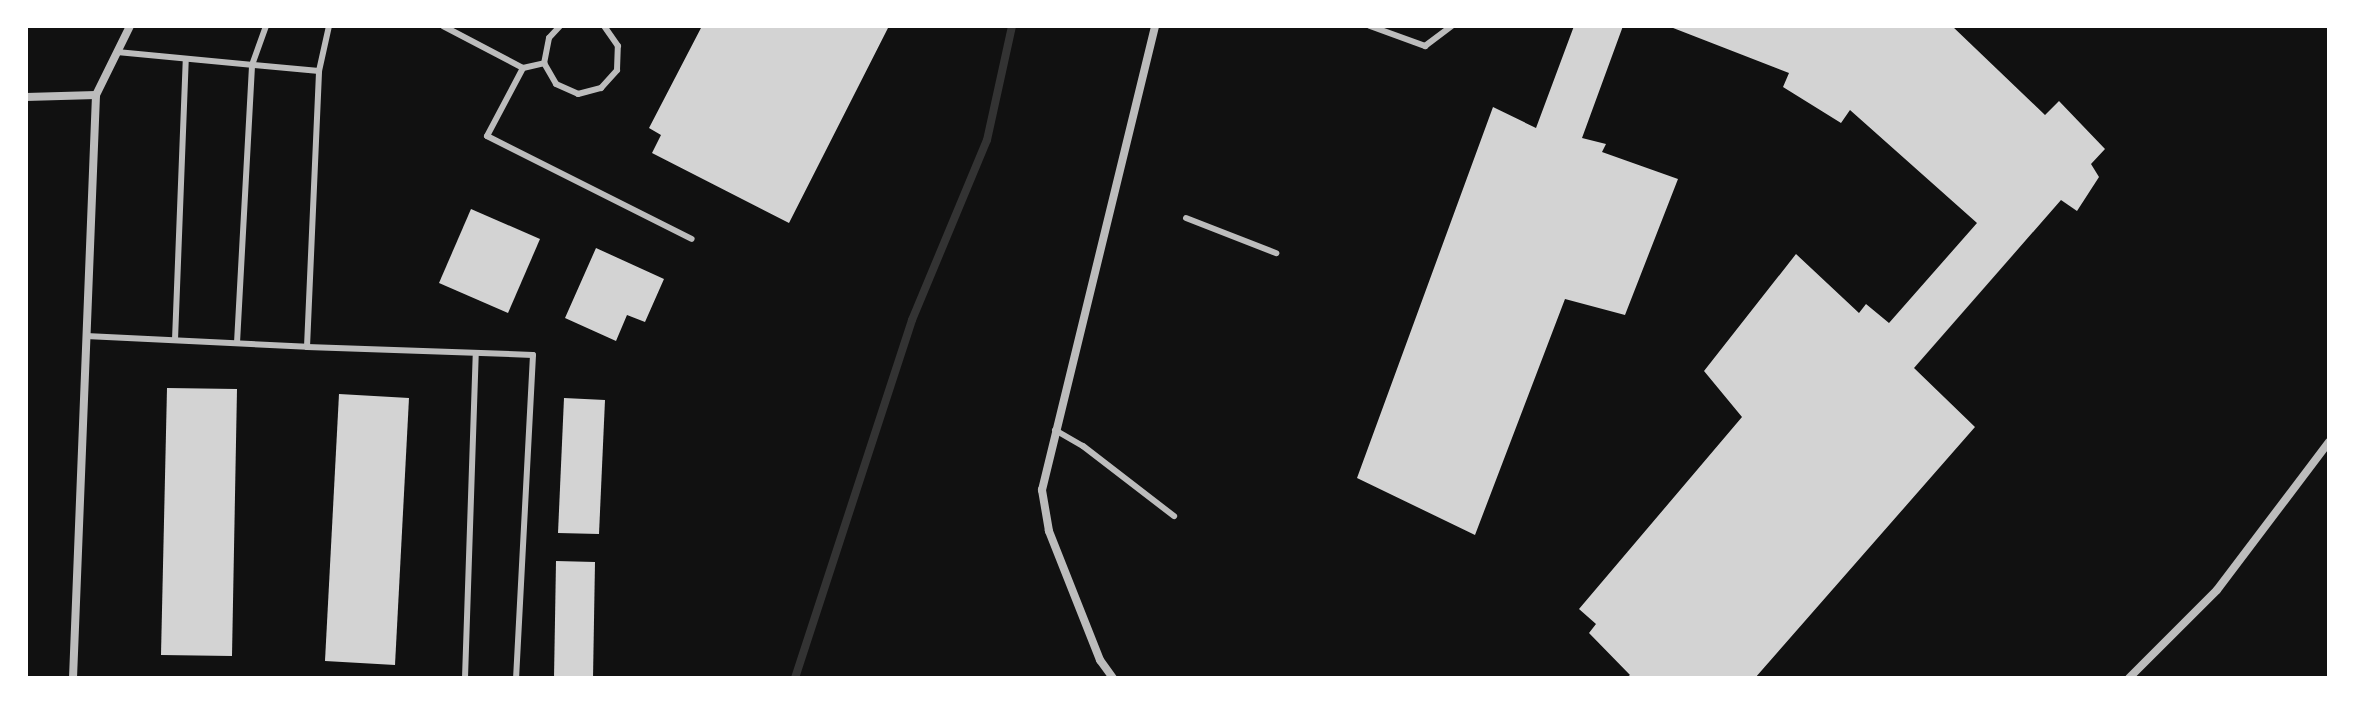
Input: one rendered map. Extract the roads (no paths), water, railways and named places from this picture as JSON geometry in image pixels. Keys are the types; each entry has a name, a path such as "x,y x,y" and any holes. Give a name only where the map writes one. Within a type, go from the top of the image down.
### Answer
{"street":[{"path":"73,678 96,95 130,26"},
{"path":"1113,678 1100,660 1049,531 1042,490 1155,26"},
{"path":"26,97 96,95"},
{"path":"2129,678 2217,590 2329,442"}],"lane":[{"path":"237,343 252,65 266,26"},
{"path":"307,347 319,71 329,26"},
{"path":"443,26 523,68 544,63"},
{"path":"560,26 549,38 544,63 556,84 567,91 590,93 610,81 619,58 612,34 604,26"},
{"path":"1370,26 1425,46 1452,26"},
{"path":"117,52 319,71"},
{"path":"175,340 186,59"},
{"path":"523,68 487,136 692,239"},
{"path":"1186,218 1276,253"},
{"path":"86,336 533,355 516,678"},
{"path":"465,678 476,353"},
{"path":"1055,430 1083,446 1174,516"}],"waterway":[{"path":"795,678 912,320 987,140 1012,26"}]}
